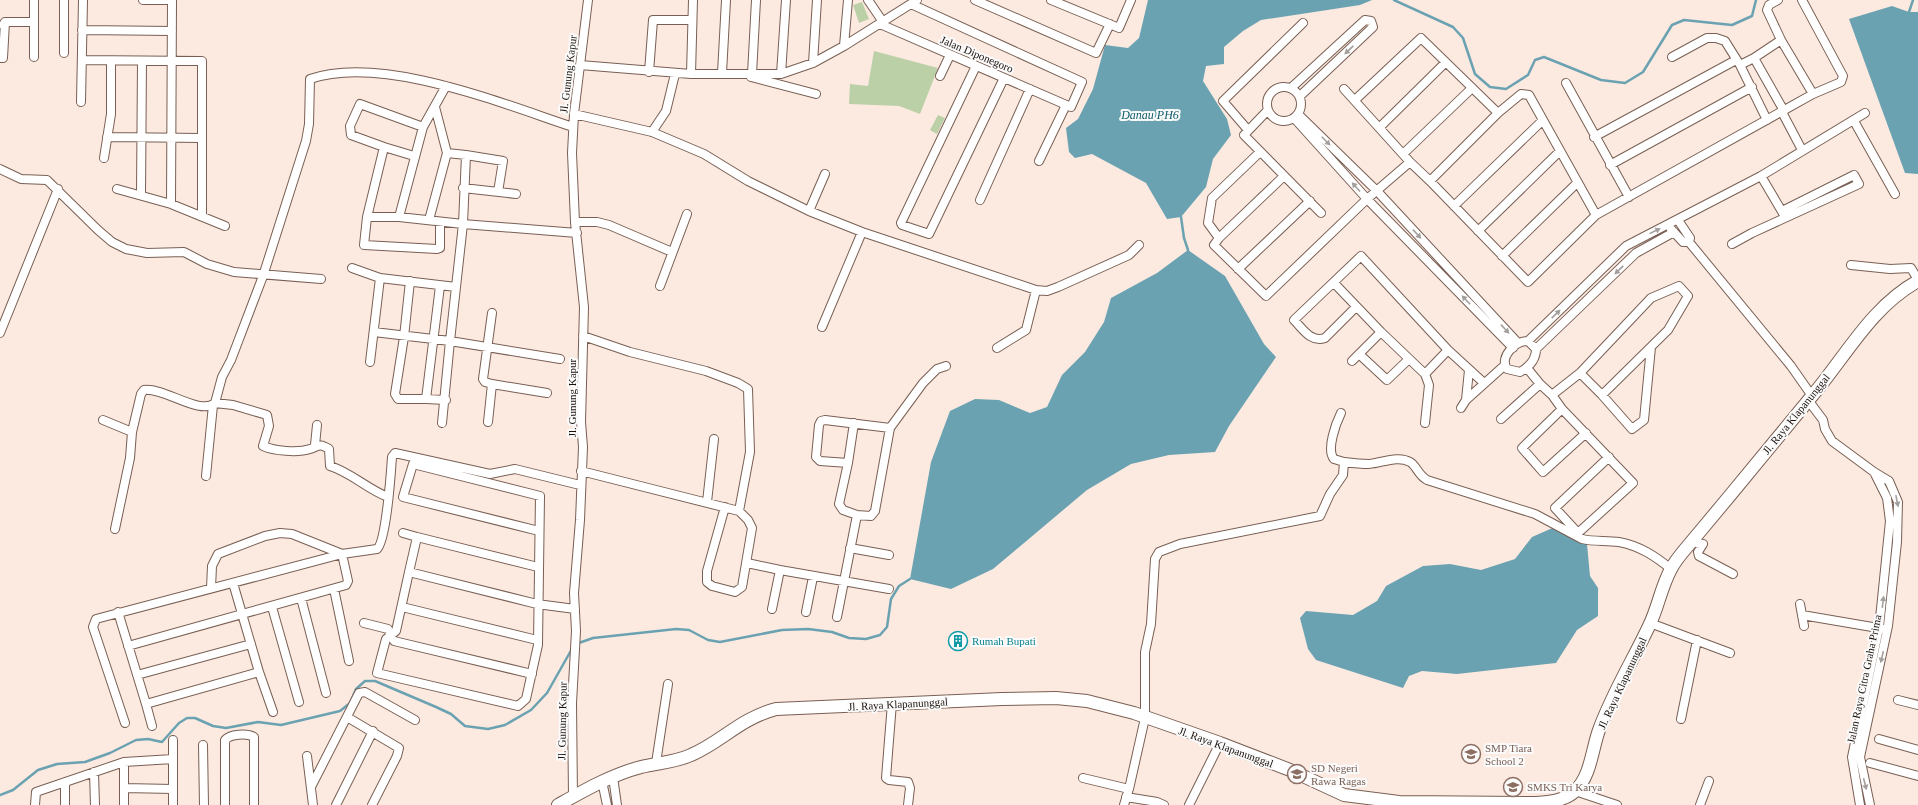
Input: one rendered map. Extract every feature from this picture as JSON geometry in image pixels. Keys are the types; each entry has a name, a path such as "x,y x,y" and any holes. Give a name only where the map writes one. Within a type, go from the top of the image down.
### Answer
{"street":[{"path":"34,0 34,58"},
{"path":"64,0 64,53"},
{"path":"81,102 83,0"},
{"path":"143,0 172,0 171,204"},
{"name":"Jl. Gunung Kapur","path":"573,797 572,721 576,630 574,593 580,520 580,486 583,447 581,422 584,307 575,222 572,153 574,114 588,0"},
{"path":"691,74 693,0"},
{"path":"722,73 726,0"},
{"path":"752,74 756,0"},
{"path":"781,74 786,0"},
{"path":"813,63 817,0"},
{"path":"844,46 848,0"},
{"path":"868,0 881,23"},
{"path":"975,0 1096,53 1110,24"},
{"path":"1051,0 1119,28 1131,0"},
{"path":"1778,0 1769,5 1767,10 1781,40 1813,94"},
{"path":"1344,88 1410,162 1528,282 1596,215 1813,94 1841,82 1843,76 1802,0"},
{"path":"580,65 675,74 781,74 813,63 844,46 914,2 1082,82 1071,107 1066,105 1039,161"},
{"path":"649,72 653,20 692,20"},
{"path":"1291,88 1365,20 1371,21 1373,27 1300,96"},
{"path":"5,22 34,22"},
{"path":"0,30 5,22"},
{"path":"0,58 3,58 5,22"},
{"name":"Jalan Diponegoro","path":"881,23 950,55 1066,105"},
{"path":"1248,130 1223,101 1303,23"},
{"path":"82,30 172,31"},
{"path":"1672,57 1706,38 1712,37 1725,41 1752,87 1767,120"},
{"path":"1355,100 1419,39 1424,40 1471,89 1498,113"},
{"path":"1594,137 1738,63 1754,58 1781,40"},
{"path":"940,76 950,55"},
{"path":"1754,58 1802,150"},
{"path":"82,60 202,61 202,216"},
{"path":"104,158 111,114 111,61"},
{"path":"141,195 142,61"},
{"path":"1380,127 1445,63"},
{"path":"976,66 901,223 902,225 929,234 1004,78"},
{"path":"206,476 214,404 222,377 231,360 263,276 306,141 309,124 310,79 344,73 370,72 406,76 446,86 573,127"},
{"path":"652,132 666,111 675,74"},
{"path":"736,74 816,94"},
{"path":"1566,83 1594,137 1628,197"},
{"path":"399,217 414,156 423,127 446,86"},
{"path":"1281,86 1291,88 1300,96 1302,105 1296,116 1284,121 1274,118 1268,110 1267,100 1272,91 1281,86"},
{"path":"1610,165 1752,87"},
{"path":"980,200 1030,89"},
{"path":"1403,154 1471,89"},
{"path":"1430,181 1498,113 1521,94 1525,93 1529,95 1596,215"},
{"path":"414,156 384,147 350,134 350,126 359,105 423,127"},
{"path":"428,220 447,153 435,107"},
{"path":"1268,110 1244,135 1321,213"},
{"path":"574,114 652,132 704,154 748,180 809,211 862,232 1036,290 1047,291 1072,281 1129,255 1139,245"},
{"path":"1461,408 1466,400 1505,365 1507,354 1516,345 1528,341 1626,246 1761,176 1802,150 1865,114"},
{"path":"1296,116 1377,191 1516,345"},
{"path":"1296,116 1367,199 1516,345"},
{"path":"1454,206 1543,120"},
{"path":"1854,121 1895,194"},
{"path":"107,137 202,138"},
{"path":"384,147 366,217 363,243 365,245 437,249 440,248 440,222"},
{"path":"1478,231 1560,151"},
{"path":"1219,238 1208,223 1212,198 1260,152"},
{"path":"447,153 503,161 498,192"},
{"path":"442,423 446,400 450,341 463,224 463,188 466,156"},
{"path":"1284,176 1219,238 1214,245 1266,296 1367,199 1410,162"},
{"path":"0,169 21,179 47,180 58,189 98,230 112,242 126,249 147,253 179,251 189,254 207,264 234,272 263,276 321,279"},
{"path":"809,211 825,174"},
{"path":"1732,244 1784,214 1854,175 1859,184 1784,214"},
{"path":"1761,176 1784,214"},
{"path":"1502,256 1577,183"},
{"path":"463,188 516,194"},
{"path":"0,333 58,189"},
{"path":"117,189 171,204 225,226"},
{"path":"1238,269 1310,201"},
{"path":"660,286 687,214"},
{"path":"366,217 399,217 440,222 577,233"},
{"path":"1669,224 1683,242 1689,242 1690,238 1678,220"},
{"path":"575,222 597,222 609,225 672,252"},
{"path":"822,327 862,232"},
{"path":"1505,365 1508,370 1514,372 1520,372 1527,368 1535,358 1536,349 1636,253 1674,232"},
{"name":"Jalan Raya Citra Graha Prima","path":"1689,242 1791,366 1823,420 1825,429 1832,441 1874,472 1884,490 1890,508 1883,632 1860,757 1870,805"},
{"path":"1356,307 1325,338 1318,340 1312,338 1294,320 1361,256 1448,350 1484,383"},
{"path":"1851,265 1885,269 1911,268 1918,280"},
{"path":"352,268 380,278 456,287"},
{"path":"370,362 380,278"},
{"name":"Jl. Raya Klapanunggal","path":"558,805 607,779 656,763 693,754 759,714 776,709 892,703 1056,698 1102,703 1220,743 1290,770 1344,794 1381,801 1416,803 1552,801 1575,791 1583,779 1589,765 1599,729 1612,698 1650,623 1671,569 1691,542 1810,398 1860,332 1904,289 1918,280"},
{"path":"410,281 396,398 403,400 446,400"},
{"path":"1334,283 1356,307 1425,374 1430,385 1425,422"},
{"path":"426,399 435,340 440,286"},
{"path":"1552,394 1580,373 1651,298 1679,286 1688,296 1668,330 1602,395"},
{"path":"997,348 1026,330 1036,290"},
{"path":"492,313 483,381 492,384 547,393"},
{"path":"374,332 450,341 560,359"},
{"path":"1352,361 1381,332"},
{"path":"583,336 630,352 706,372 738,383 748,389 750,452 739,511"},
{"path":"1528,341 1536,349"},
{"path":"1580,373 1632,429 1644,420 1651,348"},
{"path":"1425,374 1448,350"},
{"path":"1360,354 1387,380 1409,359"},
{"path":"854,423 848,463 839,504 843,510 871,516 875,511 890,428 923,383 937,369 946,366"},
{"path":"1527,368 1540,384 1552,394 1562,409 1633,483 1578,533 1555,508 1608,457"},
{"path":"1466,400 1469,370"},
{"path":"488,422 492,384"},
{"path":"1501,419 1540,384"},
{"path":"115,529 130,458 132,432 138,403 144,390 158,390 183,402 209,406 214,404 233,406 267,415 269,426 263,446 278,450 310,449 315,445 323,445 329,449 330,466 345,471 374,492 388,497"},
{"path":"1562,409 1522,448 1543,472 1586,433"},
{"path":"1341,413 1336,425 1331,450 1334,459 1344,462 1369,464 1398,459 1405,460 1411,462 1420,476 1427,480 1535,514 1590,541 1619,542 1632,545 1653,554 1671,569"},
{"path":"103,420 132,432"},
{"path":"848,463 820,461 816,458 815,455 819,425 821,421 825,420 890,428"},
{"path":"315,445 317,425"},
{"path":"707,502 714,439"},
{"path":"125,722 93,627 96,619 342,554 380,547 385,526 392,457 396,453 490,474 515,469 580,486"},
{"path":"1126,797 1145,718 1145,652 1151,624 1155,558 1159,552 1180,544 1320,516 1330,494 1343,475 1344,462"},
{"path":"417,537 396,631 386,639 378,673 518,706 526,700 538,640 537,604 540,496 413,464 403,497 539,531"},
{"path":"581,471 707,502 725,507 739,511 748,520 752,528 742,587 735,592 718,588 707,582 708,571 725,507"},
{"path":"837,617 857,514"},
{"path":"211,588 212,566 216,555 265,536 280,533 292,534 342,554"},
{"path":"403,534 538,567"},
{"path":"1691,542 1702,542 1703,545 1698,552 1699,556 1733,574"},
{"path":"850,548 889,556"},
{"path":"128,646 242,616 348,584 342,554"},
{"path":"747,563 813,577 844,580 889,589"},
{"path":"772,609 780,570"},
{"path":"409,572 537,604 575,609"},
{"path":"806,612 813,577"},
{"path":"233,583 259,672 273,712"},
{"path":"334,588 349,661"},
{"path":"301,598 326,693"},
{"path":"1800,604 1803,621 1883,632"},
{"path":"272,607 299,702"},
{"path":"402,607 538,640"},
{"path":"118,612 152,726"},
{"path":"364,623 388,629 394,642 532,674"},
{"path":"1650,623 1730,653"},
{"name":"Jalan Raya Citra Graha Prima","path":"1860,805 1852,757 1883,632"},
{"path":"1681,719 1697,640"},
{"path":"138,675 251,644"},
{"path":"146,704 259,672"},
{"path":"656,763 668,684"},
{"path":"310,787 358,695 363,692 415,720"},
{"path":"1898,700 1918,704"},
{"path":"892,703 886,778 889,780 908,782 910,788 908,805"},
{"path":"347,717 396,745 399,750 372,805"},
{"path":"336,805 373,731"},
{"path":"225,805 225,740 229,736 237,735 252,735 254,738 254,805"},
{"path":"1879,739 1918,750"},
{"path":"173,740 174,805"},
{"path":"1189,805 1220,743"},
{"path":"203,745 204,805"},
{"path":"307,756 313,805"},
{"path":"35,805 36,792 124,762 173,759"},
{"path":"124,762 124,805"},
{"path":"1870,763 1918,776"},
{"path":"94,772 95,805"},
{"path":"1083,778 1126,797 1157,802 1164,805"},
{"path":"607,779 607,805"},
{"path":"607,779 617,805"},
{"path":"1700,805 1709,781"},
{"path":"65,782 65,805"},
{"path":"124,788 173,789"},
{"path":"1575,791 1617,805"}],"green space":[{"path":"862,2 869,19 859,23 853,5"},
{"path":"874,51 938,68 920,114 899,106 849,104 850,84 868,86"},
{"path":"938,115 945,118 937,134 930,130"}],"water":[{"name":"Danau PH6","path":"1148,0 1372,0 1360,5 1261,20 1243,31 1224,47 1224,64 1206,66 1203,81 1227,119 1231,135 1213,159 1206,187 1181,217 1167,219 1146,183 1092,154 1075,158 1069,152 1066,128 1078,119 1093,89 1105,45 1128,48 1139,38"},
{"path":"1892,6 1909,12 1918,12 1918,174 1905,173 1849,19"},
{"path":"1188,250 1225,276 1264,344 1276,357 1229,426 1215,452 1169,455 1131,464 1087,490 993,569 951,589 910,579 931,462 950,411 975,399 999,400 1030,413 1047,407 1062,375 1085,352 1104,322 1111,298 1157,273"},
{"path":"1557,526 1570,538 1587,544 1590,576 1598,588 1598,616 1577,630 1556,663 1457,674 1422,671 1409,676 1403,688 1316,660 1308,649 1300,618 1306,611 1353,615 1377,601 1386,586 1423,566 1450,564 1481,570 1515,559 1532,537"}],"waterway":[{"path":"1394,0 1453,27 1463,38 1475,74 1490,87 1506,89 1528,75 1535,60 1544,57 1601,80 1625,83 1643,72 1672,25 1684,20 1732,25 1752,16 1756,0"},
{"path":"1909,12 1913,0"},
{"path":"1181,217 1184,238 1188,250"},
{"path":"576,644 593,638 676,629 689,630 708,640 720,642 782,630 808,629 832,632 849,638 866,639 880,635 887,627 891,599 899,586 910,579"},
{"path":"0,795 13,790 38,770 57,764 85,762 110,753 136,740 148,739 162,742 179,723 187,718 195,718 213,726 226,728 258,722 281,725 340,711 350,703 356,689 365,681 375,681 436,707 451,714 465,726 488,729 505,725 531,710 547,693 573,647"}],"place":[{"name":"Rumah Bupati","path":"958,641"},
{"name":"SMP Tiara School 2","path":"1471,754"},
{"name":"SD Negeri Rawa Ragas","path":"1297,774"},
{"name":"SMKS Tri Karya","path":"1513,787"}]}
